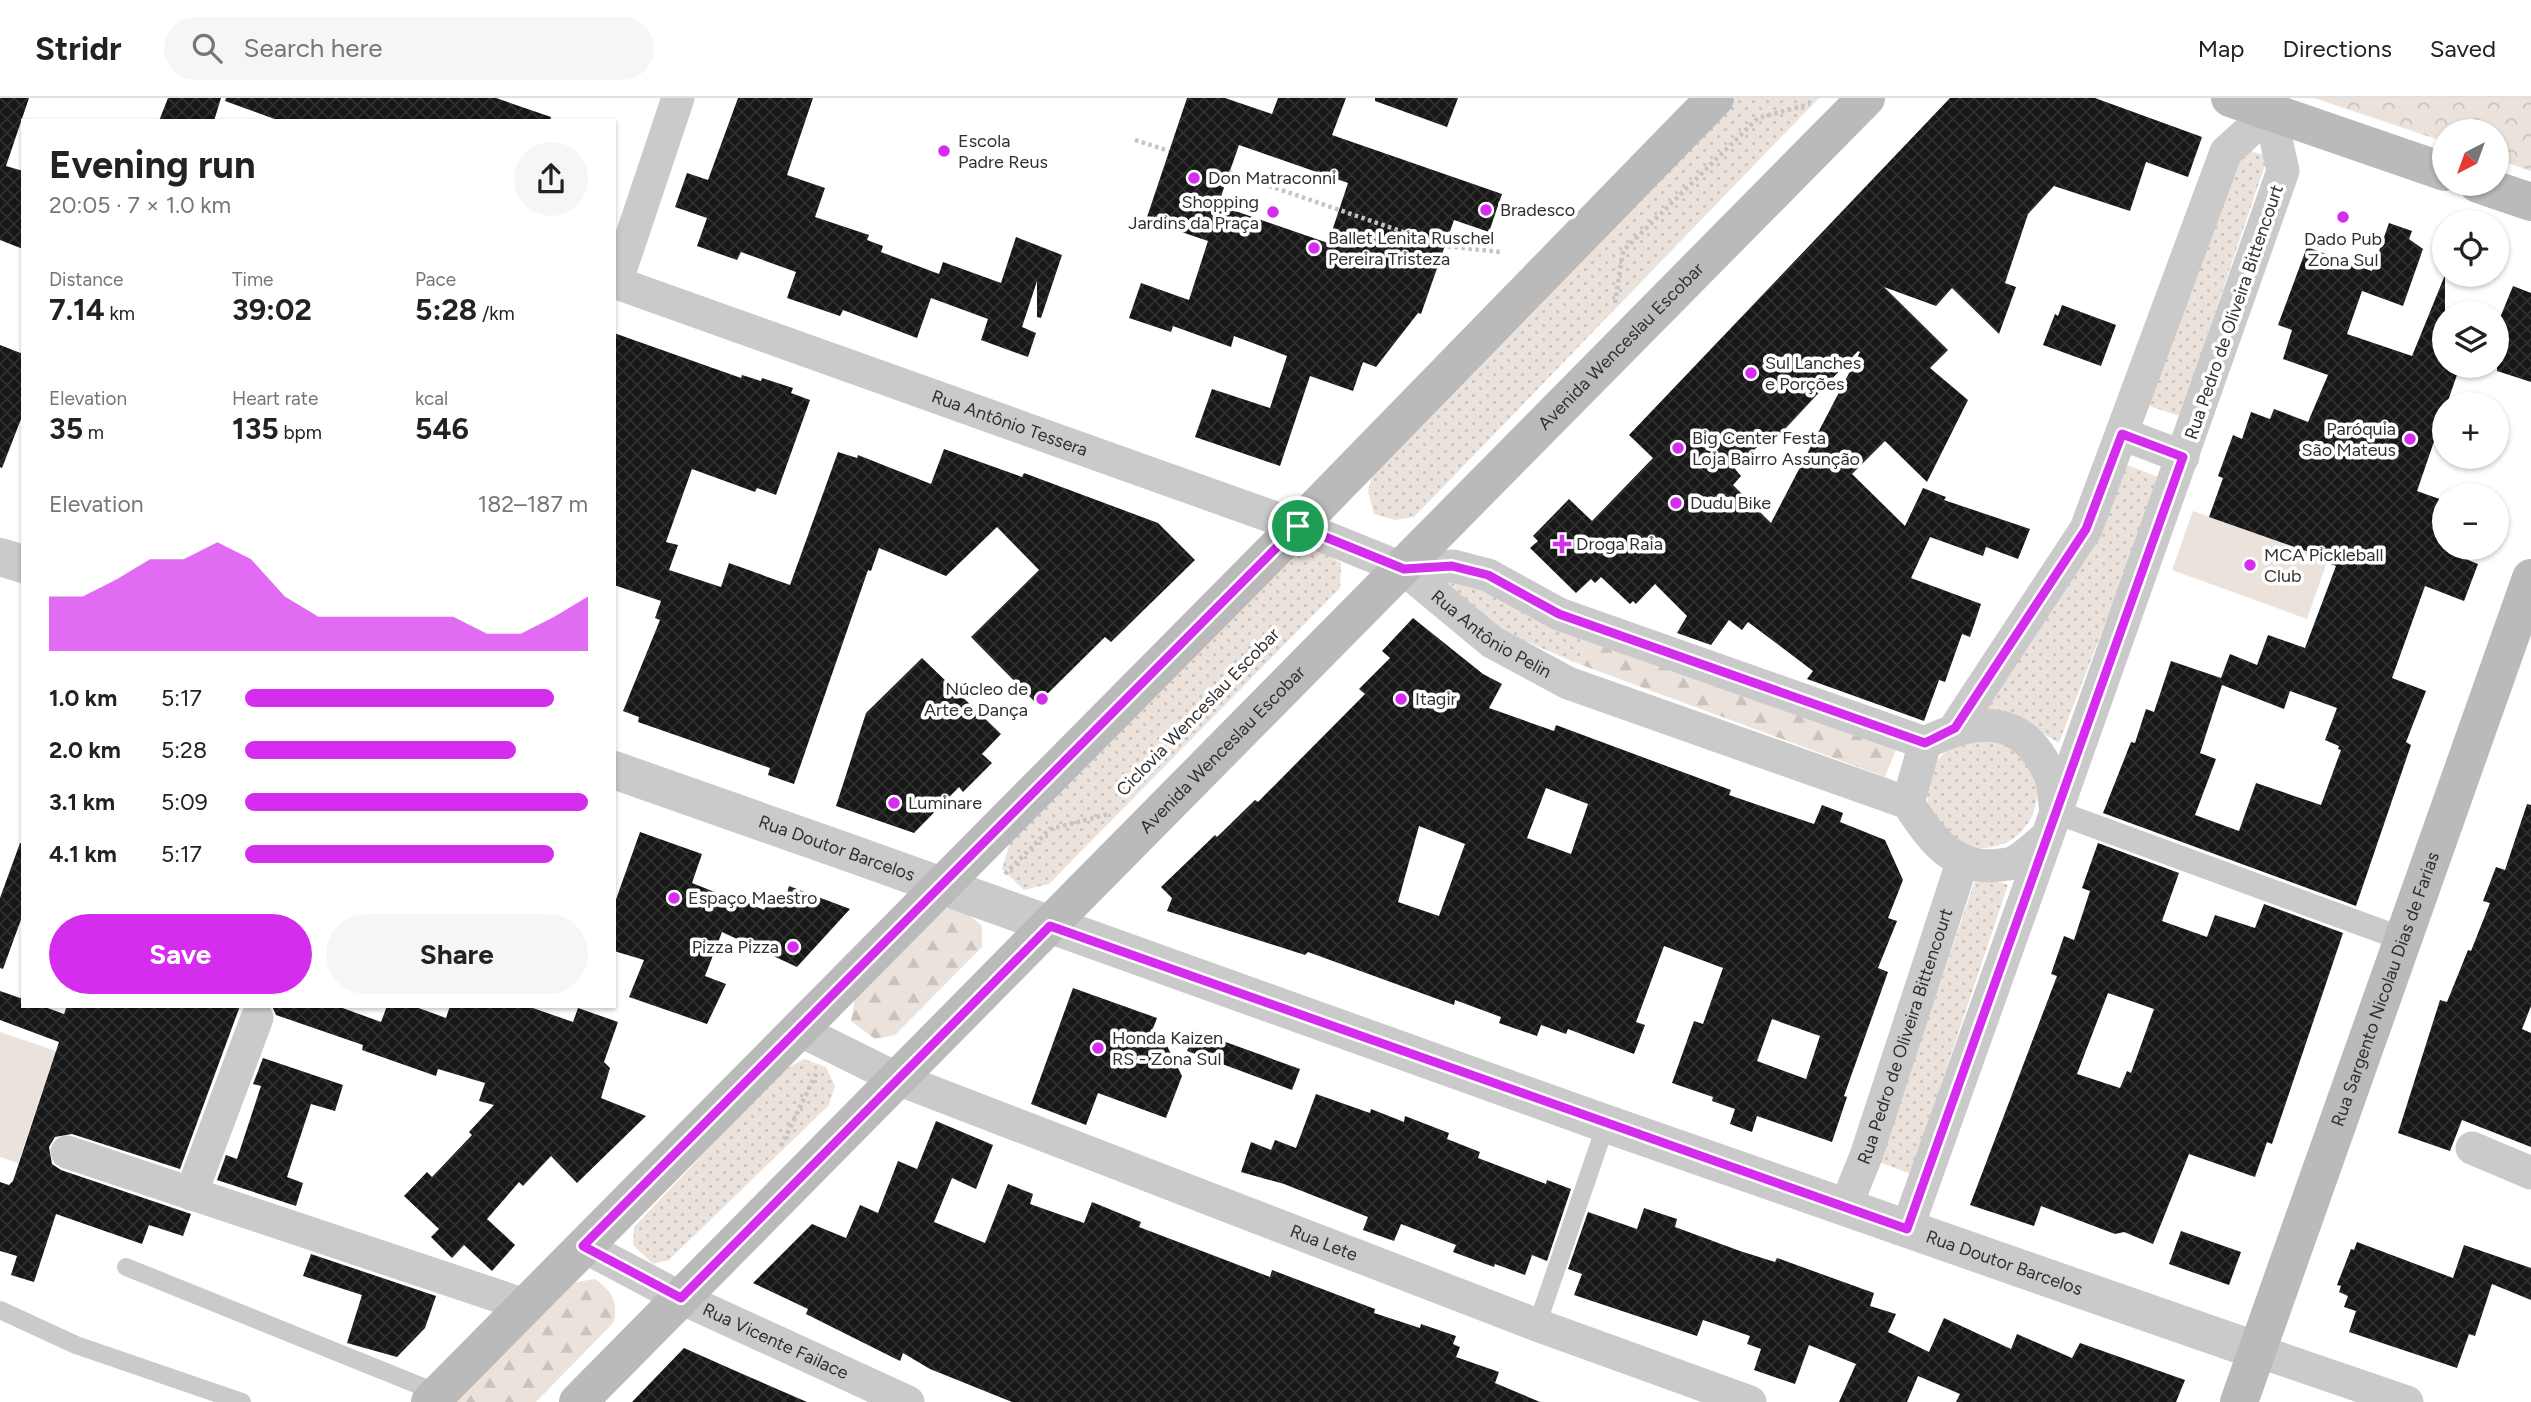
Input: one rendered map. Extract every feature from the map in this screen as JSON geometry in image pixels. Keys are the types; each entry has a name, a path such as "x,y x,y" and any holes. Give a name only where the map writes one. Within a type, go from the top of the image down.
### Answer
{"main road":[{"path":"434,1398 583,1246 814,1037 941,884 1298,526 1715,98"},
{"name":"Avenida Wenceslau Escobar","path":"578,1402 1404,569 1866,98"},
{"path":"2230,98 2432,168"},
{"path":"2510,195 2531,202"},
{"name":"Rua Sargento Nicolau Dias de Farias","path":"2239,1402 2531,578"}],"street":[{"path":"616,280 678,98"},
{"path":"1955,728 2086,529 2226,152 2270,112"},
{"name":"Rua Pedro de Oliveira Bittencourt","path":"1907,1229 2283,172 2270,112"},
{"name":"Rua Antônio Tessera","path":"616,283 1298,526 1404,569"},
{"path":"2122,434 2183,457"},
{"path":"0,556 21,563"},
{"name":"Rua Antônio Pelin","path":"1404,569 1452,566 1488,575 1559,614 1925,743"},
{"name":"Rua Antônio Pelin","path":"1404,569 1492,642 1568,682 1908,803"},
{"path":"1994,723 2029,742 2051,776 2050,826 2010,864 1962,863 1931,840 1908,803 1925,743 1955,728 1994,723"},
{"name":"Rua Doutor Barcelos","path":"616,771 941,884 1050,926 1606,1124 2407,1402"},
{"path":"2050,826 2403,939"},
{"name":"Rua Pedro de Oliveira Bittencourt","path":"1846,1208 1962,863"},
{"path":"191,1194 257,1018"},
{"name":"Rua Lete","path":"814,1037 898,1079 1537,1325 1750,1402"},
{"path":"2472,1148 2531,1173"},
{"path":"67,1152 525,1305"},
{"name":"Rua Vicente Failace","path":"583,1246 681,1298 908,1402"}],"lane":[{"path":"1537,1325 1606,1124"},
{"path":"126,1267 434,1398"},
{"path":"0,1310 76,1345 242,1402"}],"path":[{"path":"1614,310 1623,251 1758,118 1808,106 1815,98"},
{"path":"1135,140 1169,151"},
{"path":"1229,173 1444,246 1500,252"},
{"name":"Ciclovia Wenceslau Escobar","path":"981,899 1050,829 1122,811"},
{"path":"780,1148 814,1037"}],"green space":[{"path":"1735,98 1819,98 1414,517 1395,520 1374,514 1368,491 1373,472"},
{"path":"2314,98 2531,98 2531,171 2510,164 2510,119 2432,119 2432,138"},
{"path":"2236,147 2268,156 2180,416 2146,405"},
{"path":"2127,465 2161,478 2059,743 2025,723 1983,708"},
{"name":"MCA Pickleball Club","path":"2193,511 2328,559 2307,619 2172,570"},
{"path":"1317,549 1341,563 1340,588 1049,884 1024,890 1002,869 1010,843 1290,555"},
{"path":"1460,574 1587,637 1579,664 1504,632 1446,589 1445,578"},
{"path":"1587,637 1896,750 1885,777 1579,664"},
{"path":"1982,738 2003,742 2021,754 2033,772 2037,793 2033,814 2021,832 2003,844 1982,848 1961,844 1943,832 1931,814 1927,793 1931,772 1943,754 1961,742"},
{"path":"1977,875 2008,885 1911,1174 1879,1162"},
{"path":"961,908 982,926 982,947 895,1035 875,1039 851,1021 855,999 939,909"},
{"path":"0,1032 56,1051 18,1163 0,1157"},
{"path":"804,1059 826,1067 835,1086 829,1105 669,1260 653,1264 633,1245 634,1227 782,1071"},
{"path":"595,1279 612,1297 615,1308 614,1322 536,1402 456,1402 576,1282"}],"building":[{"path":"0,98 29,98 6,166 21,170 21,248 0,240"},
{"path":"168,98 221,98 215,119 160,119"},
{"path":"226,98 496,98 551,117 274,119 225,101"},
{"path":"738,98 813,98 787,175 825,188 815,217 869,235 867,240 883,246 881,252 939,274 943,262 1001,283 1016,237 1062,255 1041,318 1037,317 1037,281 1022,327 1036,333 1028,357 981,340 988,319 931,298 917,338 843,310 840,316 787,298 796,272 741,252 737,260 697,246 707,218 675,207 687,173 708,180"},
{"name":"Shopping Jardins da Praça","path":"1187,98 1225,98 1272,114 1278,98 1346,98 1332,135 1502,194 1489,232 1454,220 1421,314 1418,313 1376,367 1363,362 1353,391 1310,376 1280,466 1195,437 1212,389 1270,408 1287,356 1234,336 1231,347 1173,326 1171,332 1129,318 1141,283 1189,300 1208,241 1146,220","holes":["1239,145 1348,183 1328,243 1218,205"]},
{"path":"1375,98 1458,98 1447,127 1375,101"},
{"path":"1950,98 2095,98 2202,137 2188,177 2146,162 2130,211 2054,186 2028,214 2005,283 2016,287 1999,334 1952,288 1936,306 1884,287 1948,350 1930,368 1968,400 1927,482 1885,441 1852,474 1905,526 1923,488 1946,497 1944,500 2030,529 2018,559 1986,547 1983,556 1930,537 1911,578 1981,604 1970,637 1962,634 1945,682 1939,680 1924,721 1807,679 1813,671 1748,622 1742,630 1729,620 1711,645 1677,633 1687,616 1655,584 1636,604 1633,601 1630,604 1601,577 1595,583 1591,579 1576,593 1530,548 1538,541 1533,536 1569,499 1592,521 1653,458 1629,435","holes":["1858,351 1860,352 1771,523 1733,485 1741,476 1735,469 1766,438 1772,443"]},
{"path":"2389,223 2412,231 2409,239 2423,249 2403,306 2362,291 2347,334 2412,356 2432,307 2432,378 2456,378 2451,392 2432,392 2432,447 2417,491 2432,496 2432,560 2468,560 2478,564 2464,601 2425,586 2392,678 2426,691 2406,742 2411,745 2356,906 2103,813 2131,742 2135,743 2146,709 2154,712 2171,661 2221,678 2230,654 2257,665 2268,635 2305,648 2336,566 2328,563 2329,559 2209,517 2223,478 2218,476 2233,435 2242,439 2251,412 2270,419 2274,409 2308,422 2328,375 2283,359 2292,330 2278,325 2307,247 2372,271","holes":["2222,685 2284,709 2290,691 2337,708 2325,740 2339,746 2338,749 2341,750 2321,805 2256,783 2239,831 2195,815 2216,759 2200,753"]},
{"path":"2513,286 2531,293 2531,382 2509,375 2509,301 2507,301"},
{"path":"2440,287 2445,287 2445,301 2434,301"},
{"path":"2062,305 2116,325 2101,366 2043,345 2055,314 2058,316"},
{"path":"616,334 741,378 742,375 761,381 762,378 793,388 791,393 810,400 776,495 757,488 755,492 692,469 666,542 678,545 669,570 721,587 729,563 790,585 838,452 857,458 858,455 931,484 944,449 1022,477 1024,473 1158,523 1195,560 1111,642 1105,637 1037,704 971,637 1039,570 997,527 946,576 879,548 871,571 868,570 794,784 768,775 770,768 638,722 639,717 623,711 660,620 655,618 661,601 616,586"},
{"path":"0,345 21,353 21,419 2,468"},
{"path":"1413,618 1483,674 1502,684 1489,708 1554,731 1556,725 1731,790 1729,795 1814,824 1822,805 1843,813 1840,822 1885,840 1903,880 1888,918 1897,921 1878,968 1888,972 1844,1096 1847,1097 1832,1142 1757,1116 1752,1132 1730,1124 1735,1109 1712,1101 1713,1097 1672,1083 1694,1021 1703,1024 1723,968 1664,946 1636,1022 1645,1025 1634,1054 1568,1029 1566,1034 1541,1025 1537,1036 1499,1023 1501,1017 1455,1000 1454,1005 1308,952 1305,955 1167,911 1172,898 1161,887 1215,835 1217,837 1255,800 1258,802 1365,694 1359,689 1390,658 1382,651","holes":["1546,788 1588,804 1571,854 1527,838","1419,826 1465,844 1439,916 1398,902","1772,1019 1820,1036 1806,1079 1757,1061"]},
{"path":"922,658 1001,734 982,754 992,763 963,792 959,787 914,833 836,806 866,713"},
{"path":"2527,804 2531,805 2531,1006 2522,1029 2531,1033 2531,1147 2462,1120 2450,1151 2398,1133 2440,1000 2447,1002 2468,950 2471,951 2490,903 2483,901 2496,867 2505,870"},
{"path":"640,832 702,854 692,883 745,904 746,902 764,910 768,901 784,906 789,886 850,909 797,967 722,932 705,976 726,984 707,1024 629,997 644,960 616,952 616,899"},
{"path":"21,843 21,920 3,969 0,968 0,898"},
{"path":"2098,843 2179,873 2162,921 2207,937 2215,915 2255,928 2264,904 2343,933 2272,1144 2267,1142 2255,1177 2189,1154 2153,1244 2124,1232 2115,1234 2041,1206 2034,1226 1970,1205 2057,976 2051,974 2064,936 2074,940 2090,891 2082,888","holes":["2108,993 2154,1009 2131,1073 2127,1071 2120,1088 2077,1074"]},
{"name":"Honda Kaizen RS - Zona Sul","path":"1073,988 1157,1018 1150,1036 1165,1042 1182,1076 1166,1118 1098,1093 1086,1125 1031,1104"},
{"path":"0,991 21,998 21,1008 48,1008 64,1014 66,1008 239,1008 180,1169 72,1134 55,1137 49,1147 52,1164 61,1170 191,1214 183,1236 149,1225 142,1244 56,1214 34,1282 11,1275 17,1256 0,1251 0,1182 9,1185 13,1181 59,1042 0,1020"},
{"path":"273,1008 342,1008 381,1022 386,1008 418,1008 446,1018 449,1008 533,1008 573,1022 578,1008 618,1022 604,1062 610,1068 601,1098 646,1116 577,1183 551,1156 523,1186 519,1182 487,1219 515,1245 492,1271 464,1245 452,1258 431,1237 439,1229 404,1196 427,1172 432,1177 472,1135 469,1132 494,1105 479,1101 485,1083 438,1069 436,1076 362,1050 363,1045 276,1015"},
{"path":"1195,1031 1300,1069 1292,1090 1187,1051"},
{"path":"263,1058 343,1085 335,1111 311,1104 287,1177 303,1183 296,1206 217,1180 226,1155 237,1159 261,1086 253,1084"},
{"path":"1316,1094 1370,1113 1371,1109 1404,1122 1405,1116 1449,1133 1447,1139 1480,1152 1478,1158 1546,1184 1547,1180 1571,1189 1547,1261 1532,1255 1525,1275 1453,1252 1456,1245 1401,1224 1394,1241 1363,1230 1368,1217 1284,1184 1241,1172 1251,1142 1271,1150 1275,1140 1296,1148"},
{"path":"936,1121 993,1145 976,1189 952,1178 934,1222 985,1243 1008,1184 1033,1194 1030,1204 1084,1223 1092,1202 1141,1222 1139,1227 1270,1277 1272,1270 1375,1309 1374,1313 1420,1328 1421,1324 1456,1336 1453,1344 1460,1347 1456,1357 1499,1372 1495,1383 1540,1402 1012,1402 930,1369 903,1353 900,1361 806,1314 808,1309 753,1283 812,1224 846,1238 860,1205 878,1213 898,1161 917,1169"},
{"path":"1644,1208 1677,1219 1675,1227 1775,1262 1777,1258 1874,1293 1870,1306 1896,1314 1888,1332 1929,1352 1944,1318 2011,1349 2017,1334 2072,1358 2080,1343 2185,1380 2176,1402 1956,1402 1960,1394 1918,1376 1907,1402 1839,1402 1856,1364 1809,1345 1795,1384 1754,1370 1761,1349 1747,1344 1750,1336 1703,1320 1697,1336 1574,1295 1582,1274 1568,1269 1588,1212 1637,1229"},
{"path":"2181,1231 2241,1252 2229,1285 2169,1264"},
{"path":"2357,1242 2453,1278 2464,1245 2531,1268 2531,1300 2492,1284 2475,1336 2469,1334 2457,1368 2349,1332 2356,1311 2344,1307 2348,1296 2339,1292 2341,1286 2337,1285 2351,1249 2354,1250"},
{"path":"311,1254 436,1296 425,1328 397,1357 347,1343 362,1295 303,1276"},
{"path":"684,1348 738,1372 807,1402 632,1402"}],"place":[{"name":"Escola Padre Reus","path":"944,151"},
{"name":"Don Matraconni","path":"1194,178"},
{"name":"Bradesco","path":"1486,210"},
{"name":"Shopping Jardins da Praça","path":"1273,212"},
{"name":"Dado Pub Zona Sul","path":"2343,217"},
{"name":"Ballet Lenita Ruschel Pereira Tristeza","path":"1314,248"},
{"name":"Sul Lanches e Porções","path":"1751,373"},
{"name":"Paróquia São Mateus","path":"2410,439"},
{"name":"Big Center Festa Loja Bairro Assunção","path":"1678,448"},
{"name":"Dudu Bike","path":"1676,503"},
{"name":"Droga Raia","path":"1562,544"},
{"name":"MCA Pickleball Club","path":"2250,565"},
{"name":"Núcleo de Arte e Dança","path":"1042,699"},
{"name":"Itagir","path":"1401,699"},
{"name":"Luminare","path":"894,803"},
{"name":"Espaço Maestro","path":"674,898"},
{"name":"Pizza Pizza","path":"793,947"},
{"name":"Honda Kaizen RS - Zona Sul","path":"1098,1048"}],"route":[{"path":"2122,434 2183,457 2044,839 1907,1229 1050,926 681,1298 583,1246 869,956 1298,526 1404,569 1452,566 1488,575 1559,614 1925,743 1955,728 2086,529 2122,434"}]}
